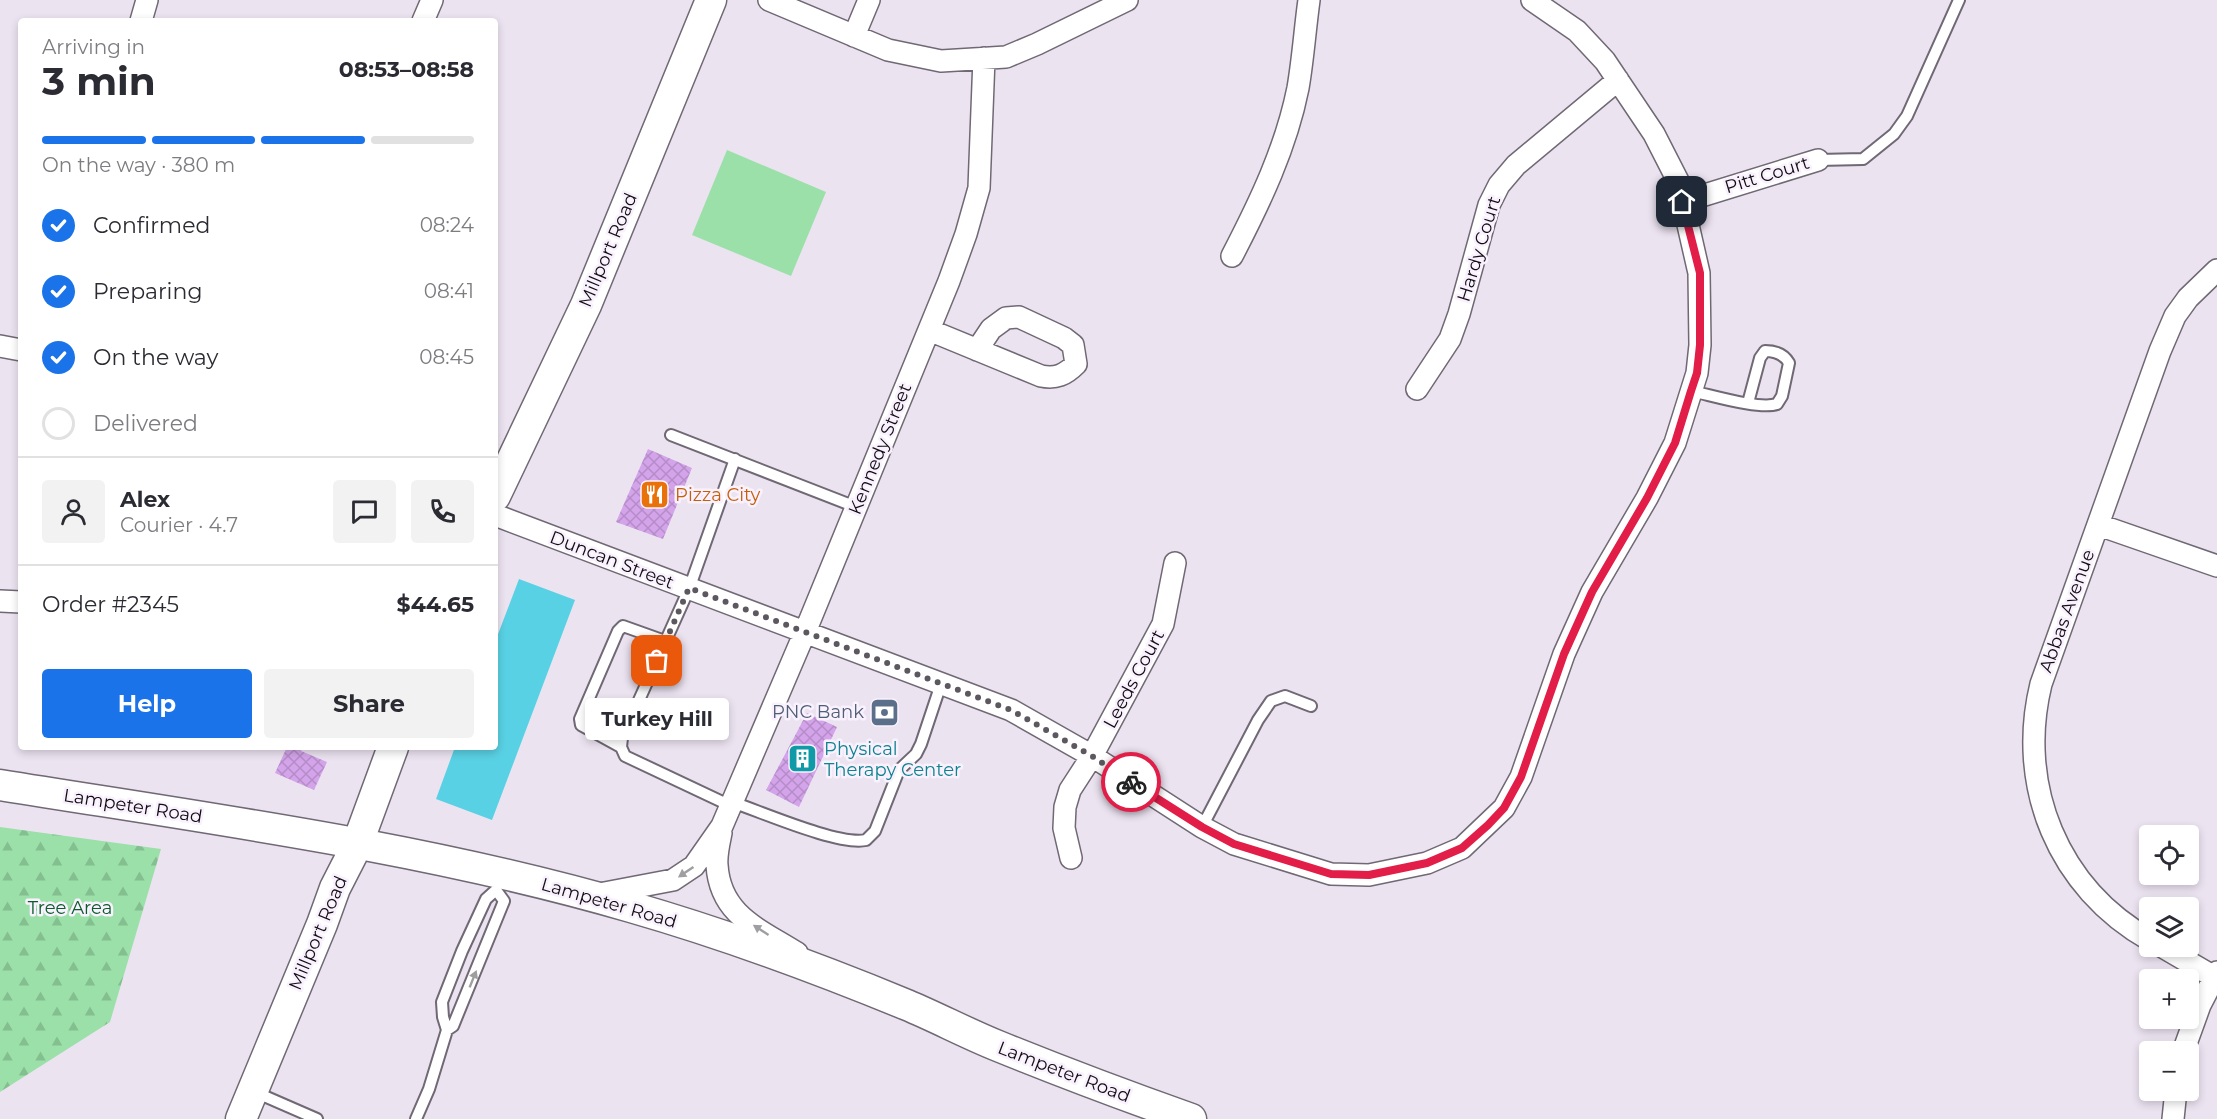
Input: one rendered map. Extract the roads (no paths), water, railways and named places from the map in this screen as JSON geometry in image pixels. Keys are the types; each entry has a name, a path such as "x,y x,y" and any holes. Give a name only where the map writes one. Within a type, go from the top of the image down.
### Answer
{"main road":[{"name":"Millport Road","path":"498,490 586,305 711,0"},
{"name":"Millport Road","path":"241,1119 335,888 357,844 392,750"},
{"name":"Lampeter Road","path":"0,784 357,844 498,881 590,896 632,907 828,972 998,1046 1114,1092 1191,1119"}],"street":[{"path":"142,18 147,0"},
{"path":"424,18 432,0"},
{"path":"769,0 888,50 941,61 1006,57 1127,0"},
{"path":"854,36 869,0"},
{"path":"1232,256 1263,196 1280,154 1298,88 1309,0"},
{"name":"Duncan Street","path":"498,516 1011,710 1092,756 1202,827 1234,844 1331,874 1369,875 1427,863 1462,848 1504,808 1521,777 1569,644 1592,592 1647,498 1675,443 1697,373 1700,345 1700,273 1677,181 1654,134 1605,61 1577,31 1532,0"},
{"name":"Kennedy Street","path":"590,896 673,880 694,866 722,826 805,632 966,234 979,188 984,58"},
{"name":"Hardy Court","path":"1417,389 1450,339 1489,205 1499,185 1516,165 1618,80"},
{"name":"Pitt Court","path":"1682,202 1818,160"},
{"name":"Abbas Avenue","path":"2139,933 2111,914 2091,894 2073,871 2055,841 2046,822 2040,799 2035,760 2034,725 2041,684 2160,351 2175,316 2188,298 2217,270"},
{"path":"929,330 977,350"},
{"path":"0,346 18,349"},
{"path":"2099,525 2217,566"},
{"name":"Leeds Court","path":"1071,858 1064,828 1065,807 1070,790 1092,756 1163,624 1175,563"},
{"path":"0,601 18,602"},
{"name":"Kennedy Street","path":"722,826 717,862 720,887 728,903 742,918 828,972"},
{"path":"2183,957 2216,974 2200,1005 2187,1041"},
{"path":"2173,1119 2175,1101"}],"lane":[{"path":"1818,160 1863,159 1894,134 1906,116 1959,0"},
{"path":"1691,391 1748,403 1770,406 1777,404 1782,396 1789,363 1781,354 1765,351 1760,358 1748,403"},
{"path":"671,435 856,507"},
{"path":"735,459 689,588 622,738 621,747 625,756 732,804 821,833 851,840 866,840 875,831 899,770 916,754 921,744 941,684"},
{"path":"621,747 586,730 581,725 580,719 618,631 623,626 665,641"},
{"path":"1202,827 1258,720 1271,701 1285,696 1311,706"},
{"path":"447,1030 453,1026 504,901 498,881"},
{"path":"416,1119 429,1089 447,1030 442,1002 486,899 498,881"},
{"path":"252,1091 317,1119"}],"water":[{"path":"519,579 575,600 492,820 436,799 454,750 498,750 498,634"}],"place":[{"name":"Pizza City","path":"654,495"},
{"name":"Turkey Hill","path":"657,661"},
{"name":"PNC Bank","path":"885,712"},
{"name":"Physical Therapy Center","path":"803,759"}],"park label":[{"name":"Tree Area","path":"70,908"}]}
